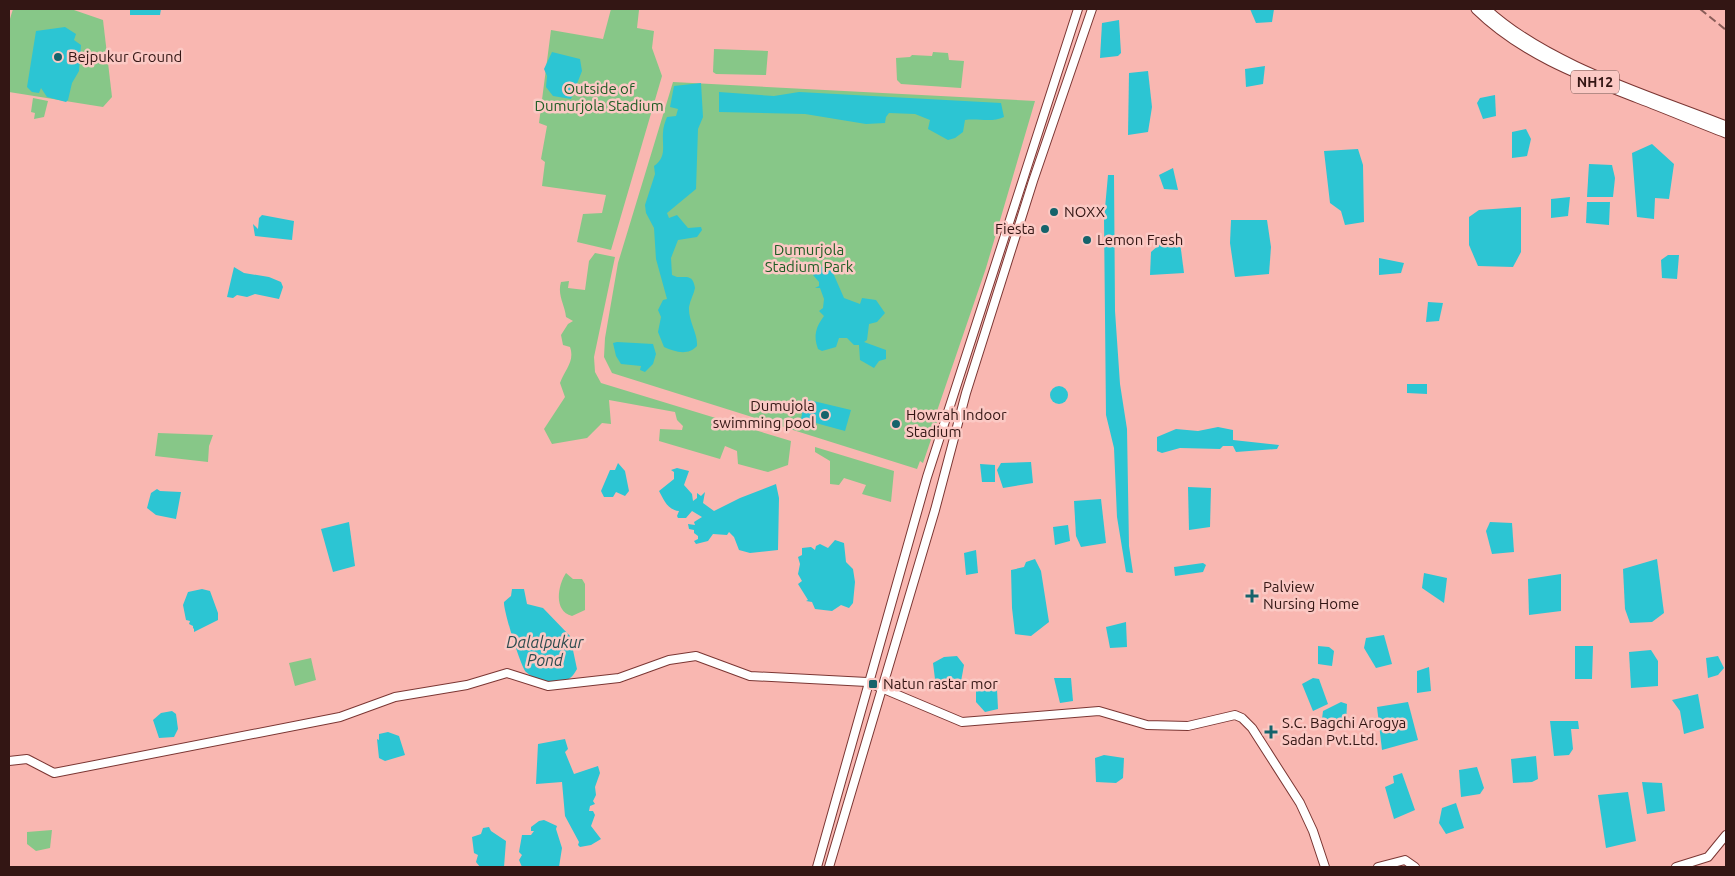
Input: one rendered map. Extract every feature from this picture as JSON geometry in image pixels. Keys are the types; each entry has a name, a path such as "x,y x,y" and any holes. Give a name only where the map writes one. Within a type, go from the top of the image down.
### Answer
{"highway":[{"name":"NH12","path":"1476,9 1492,24 1522,45 1559,66 1726,133"},
{"name":"NH12","path":"1486,9 1532,43 1560,58 1726,126"}],"main road":[{"path":"817,867 867,682 927,477 1078,9"},
{"path":"829,867 935,510 966,393 1036,172 1092,9"},
{"path":"9,761 27,759 54,773 340,718 395,697 467,685 507,673 548,686 619,678 669,660 696,656 750,676 867,682 962,722 1100,711 1147,725 1188,726 1235,716 1242,718 1262,742 1300,803 1315,836 1325,867"},
{"path":"1676,867 1708,857 1726,835"},
{"path":"1378,867 1405,860 1415,867"}],"green space":[{"name":"Bejpukur Ground","path":"13,9 71,9 103,20 112,97 103,107 9,92 9,22"},
{"name":"Outside of Dumurjola Stadium","path":"611,9 639,10 637,28 654,31 652,48 662,76 611,250 577,242 583,214 602,213 606,195 542,186 545,162 541,159 547,126 539,123 551,30 603,39"},
{"path":"714,49 768,51 766,75 716,74 713,72"},
{"path":"933,52 948,53 949,60 964,61 961,88 901,84 897,80 896,58 910,57 912,55 932,56"},
{"name":"Dumurjola Stadium Park","path":"673,82 1035,101 986,268 937,411 940,413 923,463 920,461 917,469 612,373 604,357 605,338 618,263"},
{"path":"33,98 48,101 44,117 34,119 35,113 31,112"},
{"path":"595,253 615,257 594,357 595,372 601,383 791,441 788,465 768,472 738,464 737,451 725,446 720,459 659,441 660,429 682,430 683,426 677,420 675,412 609,400 611,424 602,423 587,438 552,444 544,429 565,397 560,383 569,365 571,352 570,347 563,345 561,335 568,324 573,321 566,317 561,296 561,282 569,281 568,288 585,290 589,261"},
{"path":"158,433 213,435 209,446 208,462 155,456"},
{"path":"815,447 894,471 891,502 862,494 866,485 844,478 839,485 830,484 830,461 815,452"},
{"path":"566,573 573,579 582,579 585,584 585,610 572,616 562,609 559,597 561,584"},
{"path":"311,658 316,680 295,686 289,663"},
{"path":"52,830 50,848 36,851 27,844 27,832"}],"water":[{"path":"130,9 161,9 160,15 130,15"},
{"path":"1250,9 1274,9 1272,22 1256,23"},
{"path":"1119,20 1121,53 1118,56 1100,58 1102,23"},
{"path":"65,27 76,34 74,40 81,45 79,71 72,83 66,102 47,97 41,88 39,93 32,92 27,87 36,31"},
{"path":"552,52 580,59 582,71 571,99 553,96 546,87 547,76 544,69"},
{"path":"1265,66 1263,84 1246,87 1245,69"},
{"path":"1148,71 1152,107 1148,132 1128,135 1129,73"},
{"path":"701,83 703,117 698,129 696,189 667,213 669,218 677,215 688,228 701,227 702,230 697,237 678,240 671,258 672,275 691,279 695,288 689,312 697,346 690,351 681,352 664,347 658,332 661,317 658,310 663,300 667,299 656,259 654,228 646,213 645,205 655,174 654,166 661,159 662,155 663,131 667,117 676,116 678,109 670,107 674,86"},
{"path":"719,92 774,96 799,92 1001,103 1004,117 994,120 965,120 963,132 955,138 948,140 928,129 930,120 915,114 889,113 885,123 866,124 805,114 719,112"},
{"path":"1495,95 1496,116 1483,119 1477,103 1480,98"},
{"path":"1526,129 1531,139 1527,156 1512,158 1512,132"},
{"path":"1652,144 1674,164 1669,199 1655,198 1654,219 1637,217 1632,153"},
{"path":"1358,149 1363,165 1364,222 1345,225 1341,211 1330,203 1324,151"},
{"path":"1589,164 1612,165 1615,178 1613,197 1587,197"},
{"path":"1173,168 1178,190 1164,189 1159,175"},
{"path":"1108,175 1114,175 1115,311 1120,384 1127,429 1129,546 1133,573 1126,572 1117,517 1114,448 1106,415 1104,219"},
{"path":"1570,197 1568,216 1551,218 1551,199"},
{"path":"1587,202 1610,202 1609,225 1586,223"},
{"path":"1521,207 1521,252 1513,267 1478,266 1469,245 1469,217 1479,210"},
{"path":"262,215 294,221 292,240 255,236 253,224 258,229 259,218"},
{"path":"1231,220 1267,220 1271,247 1269,274 1235,277 1230,243"},
{"path":"1180,242 1184,273 1150,275 1151,252 1160,244"},
{"path":"1668,255 1679,255 1677,279 1662,278 1661,260"},
{"path":"1379,258 1404,263 1401,273 1379,275"},
{"path":"830,266 844,298 860,304 862,298 876,300 885,313 877,322 869,324 867,340 864,342 886,350 886,359 879,361 874,368 860,360 859,345 854,345 847,338 839,338 836,347 822,351 818,349 816,335 817,328 824,316 819,311 823,308 824,299 820,288 815,288 819,286 819,282 813,275 820,267"},
{"path":"234,267 244,273 269,277 281,282 283,287 279,299 255,294 247,297 237,295 233,298 227,297"},
{"path":"1428,302 1443,303 1439,321 1426,322"},
{"path":"613,343 653,344 656,354 653,364 645,372 640,370 641,366 621,364 616,356"},
{"path":"1407,384 1427,384 1427,394 1407,393"},
{"path":"1055,386 1063,386 1068,391 1066,402 1055,404 1050,399 1050,391"},
{"name":"Dumujola swimming pool","path":"805,399 851,410 845,431 801,419"},
{"path":"1218,427 1233,430 1233,440 1279,445 1277,449 1236,452 1233,446 1223,446 1220,449 1180,448 1162,453 1157,451 1157,437 1176,429 1198,431"},
{"path":"1031,462 1033,483 1003,488 997,470 1001,463"},
{"path":"618,463 625,471 629,491 625,496 616,492 613,497 604,497 601,491 610,470 615,470"},
{"path":"980,464 995,465 995,482 982,482"},
{"path":"677,468 689,471 684,485 692,494 693,501 697,498 697,493 701,496 705,492 703,503 714,511 740,498 776,484 779,498 778,550 750,553 739,550 734,537 729,532 727,535 713,534 708,541 696,544 694,541 698,539 698,536 694,533 694,530 689,529 688,524 695,525 694,522 702,517 692,511 686,518 678,518 679,511 668,506 659,491 674,479 674,472 671,470"},
{"path":"1188,487 1211,488 1210,527 1189,530"},
{"path":"157,489 160,491 181,492 176,519 156,515 147,508 151,493"},
{"path":"1101,499 1106,543 1081,547 1076,536 1074,501"},
{"path":"349,522 355,566 333,572 321,529"},
{"path":"1490,522 1512,523 1514,552 1492,554 1486,531"},
{"path":"1068,525 1070,541 1055,545 1053,527"},
{"path":"835,540 844,543 846,562 853,569 855,582 853,603 849,608 841,605 832,611 815,609 812,602 806,601 808,600 798,584 802,581 798,574 800,564 798,557 802,555 802,548 811,547 815,550 816,546 820,544 828,548"},
{"path":"976,550 978,573 966,575 964,553"},
{"path":"1035,559 1041,571 1049,622 1031,636 1015,634 1011,570 1024,567 1026,562"},
{"path":"1657,559 1664,613 1652,622 1630,623 1625,609 1623,569"},
{"path":"1203,563 1206,565 1203,572 1175,576 1174,567"},
{"path":"1424,573 1447,578 1444,603 1422,588"},
{"path":"1561,574 1561,611 1529,615 1528,579"},
{"path":"202,589 210,591 218,613 218,620 194,632 193,626 189,624 190,621 186,620 183,605 188,592"},
{"name":"Dalalpukur Pond","path":"512,589 524,589 527,604 543,608 570,636 577,669 565,681 560,683 548,682 526,672 520,660 504,607 504,602 511,596"},
{"path":"1126,622 1127,647 1110,648 1106,627"},
{"path":"1384,635 1392,664 1376,668 1364,648 1366,638"},
{"path":"1318,646 1329,647 1334,651 1332,666 1318,664"},
{"path":"1575,646 1593,646 1592,679 1575,679"},
{"path":"1651,650 1658,661 1658,686 1631,688 1629,652"},
{"path":"957,656 964,665 960,687 936,687 933,663 944,657"},
{"path":"1718,656 1724,668 1718,675 1708,678 1706,658"},
{"path":"1429,667 1431,691 1417,693 1417,671"},
{"path":"1054,678 1071,678 1073,701 1060,703"},
{"path":"1313,678 1319,679 1328,704 1313,711 1302,684"},
{"path":"997,689 998,709 985,712 976,702 976,690"},
{"path":"1698,694 1704,728 1684,734 1680,711 1672,700"},
{"path":"1341,702 1347,704 1346,723 1333,728 1322,719 1323,711"},
{"path":"1408,702 1418,740 1382,750 1377,707"},
{"path":"172,711 176,714 178,729 174,737 159,738 153,720 161,713"},
{"path":"1550,721 1578,721 1579,729 1571,729 1573,749 1569,755 1554,756"},
{"path":"388,732 399,736 405,755 385,761 379,758 377,739 379,740 379,734"},
{"path":"565,739 568,749 565,752 574,774 598,766 600,773 595,787 596,795 593,801 595,804 590,806 589,811 593,811 595,815 591,826 601,839 591,845 580,847 578,845 579,842 565,816 562,782 536,784 538,744"},
{"path":"1104,755 1124,758 1123,778 1116,783 1096,782 1095,758"},
{"path":"1536,756 1538,779 1532,782 1513,783 1511,759"},
{"path":"1477,767 1484,788 1480,794 1461,797 1459,770"},
{"path":"1402,773 1415,810 1394,819 1385,787 1394,783 1393,776"},
{"path":"1642,782 1662,783 1665,811 1647,814"},
{"path":"1628,792 1636,841 1606,848 1598,795"},
{"path":"1456,803 1464,828 1446,834 1439,823 1442,808"},
{"path":"544,820 557,826 556,829 562,848 559,867 522,867 519,860 522,855 519,852 522,835 531,835 534,831 531,831 531,827"},
{"path":"489,827 491,831 506,841 504,867 480,867 476,862 478,855 474,853 472,837 481,834 483,828"}],"railway":[{"path":"1700,9 1726,30"}],"place":[{"name":"Bejpukur Ground","path":"58,57"},
{"name":"NOXX","path":"1054,212"},
{"name":"Fiesta","path":"1045,229"},
{"name":"Lemon Fresh","path":"1087,240"},
{"name":"Dumujola swimming pool","path":"825,415"},
{"name":"Howrah Indoor Stadium","path":"896,424"},
{"name":"Palview Nursing Home","path":"1252,596"},
{"name":"Natun rastar mor","path":"873,684"},
{"name":"S.C. Bagchi Arogya Sadan Pvt.Ltd.","path":"1271,732"}]}
